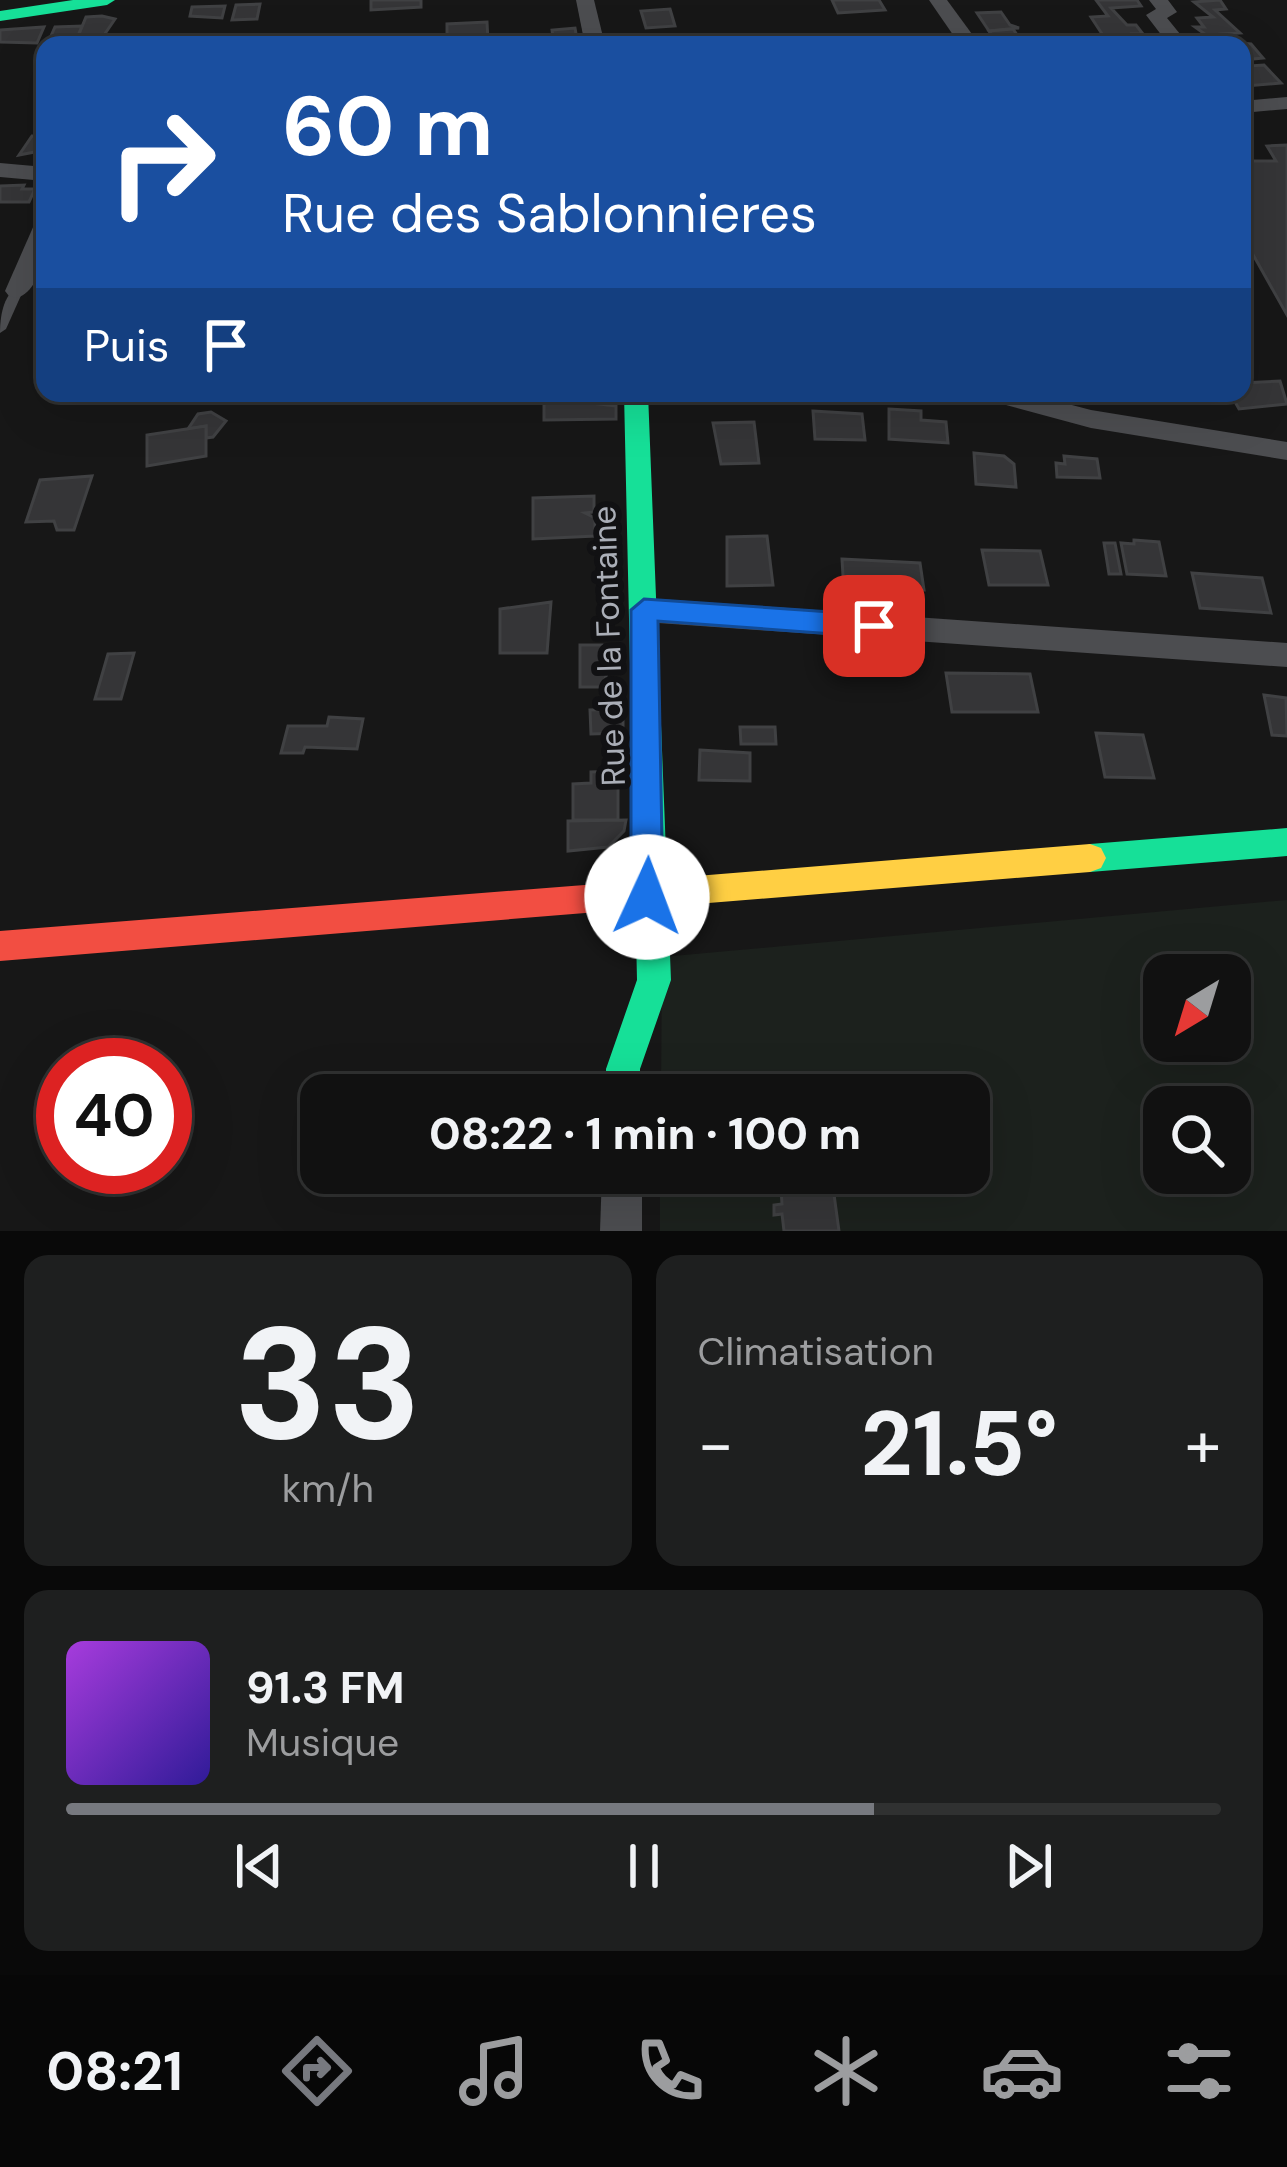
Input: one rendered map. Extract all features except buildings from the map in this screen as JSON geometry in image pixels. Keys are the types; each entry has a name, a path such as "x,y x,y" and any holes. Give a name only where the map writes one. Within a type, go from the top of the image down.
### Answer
{"main road":[{"path":"0,16 107,0"},
{"name":"Rue de la Fontaine","path":"623,1074 654,980 647,897 636,402"},
{"path":"0,946 1287,842"}],"street":[{"path":"585,0 593,36"},
{"path":"938,0 964,36"},
{"path":"1158,0 1168,12 1155,15 1172,36"},
{"path":"1251,106 1287,104"},
{"path":"0,170 36,173"},
{"path":"8,292 36,241"},
{"path":"1028,402 1108,423 1287,451"},
{"path":"644,610 1287,656"},
{"path":"621,1231 622,1194"}],"lane":[{"path":"0,329 8,292"}],"shaded area":[{"path":"1287,900 1287,1231 660,1231 660,1194 990,1194 990,1074 661,1074 662,957"}],"traffic: fast":[{"path":"0,16 107,0"},
{"path":"623,1074 654,980 636,402"},
{"path":"1090,858 1287,842"}],"traffic: slow":[{"path":"610,897 1090,858"}],"traffic: jam":[{"path":"0,946 610,897"}],"route":[{"path":"647,897 644,610 874,626"}]}
